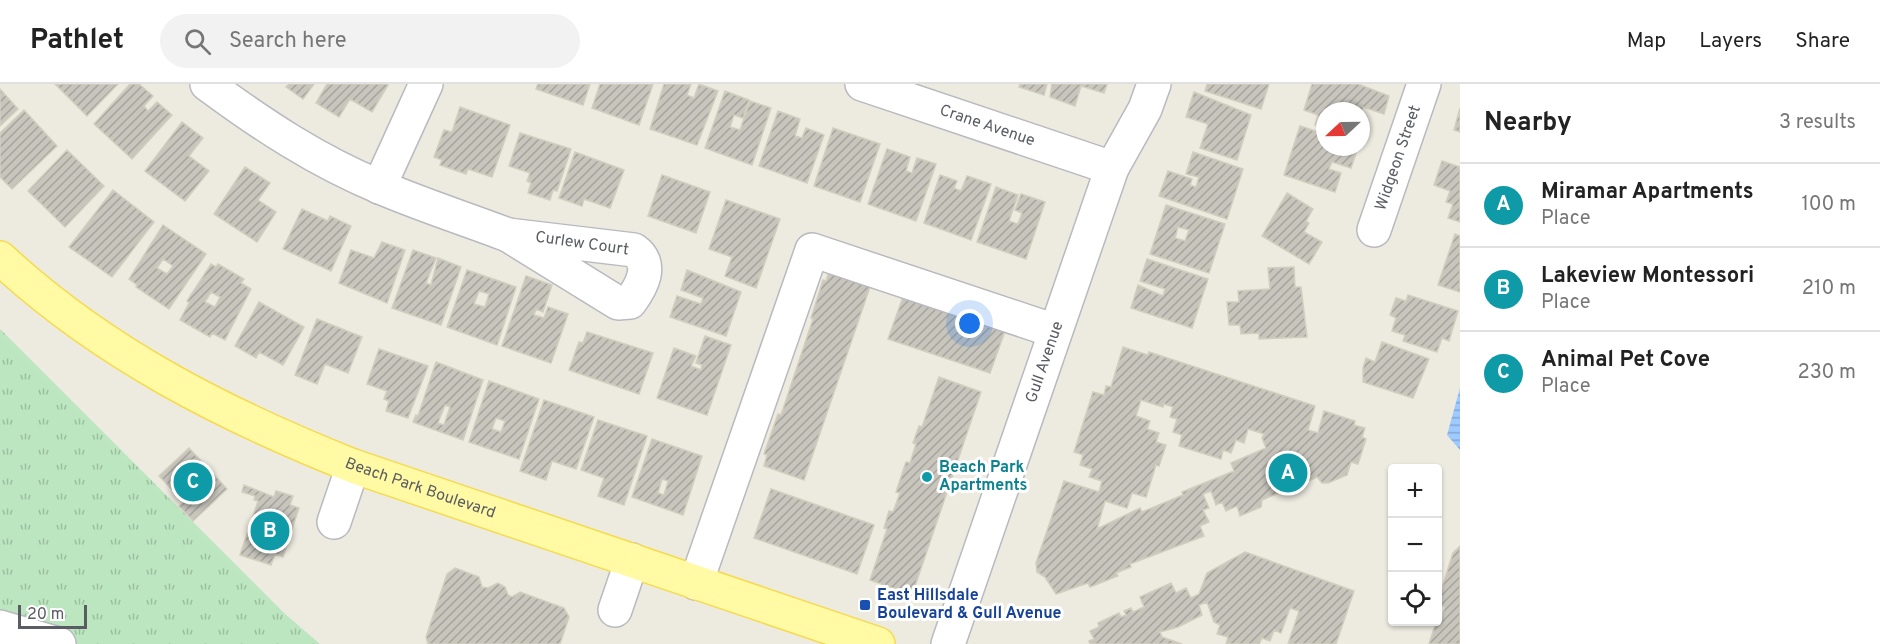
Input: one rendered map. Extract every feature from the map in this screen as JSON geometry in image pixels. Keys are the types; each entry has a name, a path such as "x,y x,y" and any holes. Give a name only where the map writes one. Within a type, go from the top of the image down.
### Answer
{"main road":[{"name":"Beach Park Boulevard","path":"0,258 74,318 143,366 210,404 285,439 353,466 878,644"}],"street":[{"path":"207,84 252,117 308,152 379,187 508,235"},
{"path":"379,187 426,84"},
{"name":"Crane Avenue","path":"862,84 1112,168"},
{"name":"Gull Avenue","path":"948,644 1112,168 1145,109 1154,84"},
{"name":"Widgeon Street","path":"1374,230 1424,84"},
{"path":"696,583 812,250 1055,331"},
{"path":"334,522 353,466"},
{"path":"615,610 632,561"},
{"path":"0,627 59,644"}],"green space":[{"path":"0,329 284,613 320,644 0,644"}],"water":[{"path":"1460,388 1460,450 1447,435"}],"building":[{"path":"55,84 118,84 87,116"},
{"path":"130,84 139,84 153,96 144,106 148,111 157,102 172,115 132,159 94,124"},
{"path":"289,84 314,84 303,99 286,87"},
{"path":"327,84 388,85 372,112 350,99 339,117 316,103"},
{"path":"538,84 590,84 583,105 536,89"},
{"path":"600,84 653,84 639,125 592,108"},
{"path":"664,84 691,84 687,95 694,98 699,84 718,91 697,145 650,129"},
{"path":"1020,84 1047,84 1044,95 1019,87"},
{"path":"1052,84 1107,84 1104,93 1081,86 1075,106 1050,97"},
{"path":"1207,84 1269,84 1261,109 1205,91"},
{"path":"1312,84 1358,84 1389,96 1384,114 1370,109 1370,102 1316,102 1316,114 1304,110"},
{"path":"0,89 18,109 0,126"},
{"path":"725,91 749,100 743,118 734,115 730,127 740,130 750,101 771,108 752,165 705,148"},
{"path":"1194,92 1251,115 1237,160 1200,148 1208,124 1186,117"},
{"path":"460,107 510,125 492,177 468,169 466,174 440,165 442,160 434,157 444,130 452,132"},
{"path":"1460,108 1460,132 1454,130"},
{"path":"24,110 57,146 12,189 0,177 0,133"},
{"path":"778,111 800,119 795,136 802,138 806,128 824,135 807,183 759,166"},
{"path":"182,122 203,138 189,156 209,171 185,201 145,171"},
{"path":"1300,126 1316,131 1316,156 1355,156 1351,168 1332,162 1329,169 1341,173 1335,192 1284,175"},
{"path":"833,128 880,144 860,202 814,186"},
{"path":"520,133 571,149 557,191 553,190 550,200 528,193 531,183 527,181 530,173 509,166"},
{"path":"887,149 910,157 906,171 912,173 917,158 936,164 916,221 868,204"},
{"path":"67,150 104,186 65,227 28,191"},
{"path":"575,152 624,170 610,208 584,199 582,206 559,198"},
{"path":"1193,152 1243,169 1227,219 1159,196 1168,171 1192,179 1190,185 1196,187 1199,177 1186,174"},
{"path":"1442,161 1460,167 1460,222 1448,218 1453,204 1446,202 1450,191 1434,185"},
{"path":"245,167 270,183 258,200 276,212 257,242 214,214"},
{"path":"662,175 710,192 696,233 648,216"},
{"path":"940,175 957,181 954,188 961,191 967,176 991,184 971,240 924,223"},
{"path":"996,187 1018,195 1009,221 1018,224 1022,213 1015,210 1021,194 1045,202 1026,259 977,242"},
{"path":"113,190 154,222 112,277 69,247"},
{"path":"1287,193 1313,209 1306,221 1309,223 1304,232 1322,242 1309,264 1262,236"},
{"path":"726,200 780,219 756,288 725,276 732,257 709,249"},
{"path":"1166,205 1225,224 1209,273 1150,254","holes":["1178,227 1189,230 1185,241 1175,238"]},
{"path":"302,209 328,221 330,216 351,226 331,271 283,249"},
{"path":"163,225 206,254 169,309 136,287 137,285 129,279","holes":["163,259 173,266 167,274 157,268"]},
{"path":"1455,234 1460,236 1460,292 1438,285"},
{"path":"382,242 405,250 387,303 339,283 351,250 374,258"},
{"path":"413,250 436,258 426,283 431,285 438,258 461,267 441,325 392,308"},
{"path":"1147,259 1208,279 1192,328 1131,308 1138,285 1163,296 1165,289 1140,281"},
{"path":"211,264 216,267 218,264 244,279 241,283 251,289 225,340 212,333 210,337 180,320 189,303 187,301","holes":["211,292 220,297 215,307 205,302"]},
{"path":"1294,267 1295,287 1301,287 1307,337 1259,339 1259,333 1241,334 1240,325 1229,325 1227,302 1239,302 1238,291 1270,289 1268,268"},
{"path":"830,269 871,284 804,480 764,466 767,455 764,454 778,414 781,415 813,319 811,318 823,280 826,281"},
{"path":"467,270 516,287 497,345 447,327","holes":["479,291 489,294 485,307 474,304"]},
{"path":"687,270 741,292 726,336 670,317 677,296 701,304 703,298 681,290"},
{"path":"526,276 552,285 543,312 536,309 534,315 544,318 548,307 568,314 551,363 502,346"},
{"path":"904,294 964,319 965,317 1005,331 990,373 888,339"},
{"path":"1408,295 1458,311 1449,341 1442,338 1437,352 1403,341 1405,335 1392,331 1396,318 1390,315 1396,298 1406,301"},
{"path":"259,302 304,327 283,365 259,352 256,358 235,346"},
{"path":"317,319 362,337 348,373 325,364 317,384 295,375"},
{"path":"587,332 653,353 639,394 569,370 579,342 583,343"},
{"path":"705,336 731,345 707,415 657,398 674,348 696,356 691,366 701,370 702,365 696,363"},
{"path":"1382,342 1429,359 1413,398 1363,382 1366,358 1375,362"},
{"path":"1123,347 1148,355 1149,352 1315,406 1308,430 1318,433 1324,411 1355,421 1354,425 1365,428 1362,437 1366,439 1358,464 1351,462 1347,475 1328,483 1322,483 1317,477 1302,484 1295,484 1294,480 1288,482 1290,488 1262,500 1261,507 1240,516 1237,506 1226,511 1222,502 1216,505 1211,491 1203,494 1209,508 1203,510 1209,522 1200,526 1204,536 1130,564 1131,567 1116,573 1118,576 1090,587 1088,583 1056,594 1045,577 1037,572 1036,563 1064,481 1099,492 1102,481 1089,477 1092,469 1080,465 1083,455 1074,452 1093,392 1104,395 1106,386 1111,387","holes":["1141,400 1163,407 1164,404 1173,407 1170,417 1177,419 1173,432 1182,435 1179,446 1221,459 1223,450 1231,453 1236,440 1244,443 1248,429 1264,434 1262,438 1266,448 1231,463 1234,471 1182,492 1183,495 1142,512 1140,508 1097,529 1105,501 1127,508 1132,493 1146,497 1156,465 1159,466 1166,445 1156,442 1159,433 1147,429 1150,421 1136,416"]},
{"path":"379,349 428,366 408,418 386,411 389,401 384,399 387,391 367,384"},
{"path":"436,362 483,380 463,440 413,422 416,415 418,416","holes":["445,405 450,407 444,425 438,423"]},
{"name":"Beach Park Apartments","path":"939,377 981,392 912,595 870,580 887,529 884,528 889,511 893,512 900,493 896,492 906,462 910,463 916,444 913,443 919,426 922,427"},
{"path":"489,381 539,399 519,459 469,442","holes":["496,418 505,421 501,432 492,429"]},
{"path":"544,400 594,417 576,469 552,461 546,480 520,471"},
{"path":"598,420 647,436 624,505 598,496 604,478 581,470"},
{"path":"652,439 702,456 683,515 632,497","holes":["662,479 668,481 664,495 658,493"]},
{"path":"189,448 227,489 193,521 179,506 184,502 159,476"},
{"path":"244,485 274,497 276,491 293,496 290,505 299,508 283,557 275,554 271,565 240,555 258,501 254,500 255,496 242,492"},
{"path":"771,489 874,525 857,574 754,538"},
{"path":"1460,546 1460,644 1429,644 1435,626 1442,626 1445,607 1442,606 1442,587 1453,553"},
{"path":"1245,552 1354,591 1336,644 1288,644 1299,611 1290,608 1281,633 1274,630 1270,641 1262,638 1259,644 1226,644 1228,637 1217,634 1220,625 1214,622 1207,602 1199,605 1202,615 1178,627 1160,632 1162,637 1182,644 1090,644 1089,641 1094,639 1090,631 1099,627 1098,623 1119,613 1121,617 1126,615 1124,611 1131,608 1133,612 1144,607 1140,597 1171,583 1176,593 1186,588 1191,598 1199,594 1207,573"},
{"path":"455,568 479,577 482,587 488,588 498,583 505,587 508,595 512,597 520,592 564,608 569,617 560,644 428,644 426,637 447,574"}],"place":[{"name":"Miramar Apartments","path":"1288,473"},
{"name":"Beach Park Apartments","path":"927,477"},
{"name":"Animal Pet Cove","path":"193,482"},
{"name":"Lakeview Montessori","path":"270,531"},
{"name":"East Hillsdale Boulevard & Gull Avenue","path":"865,605"}]}
